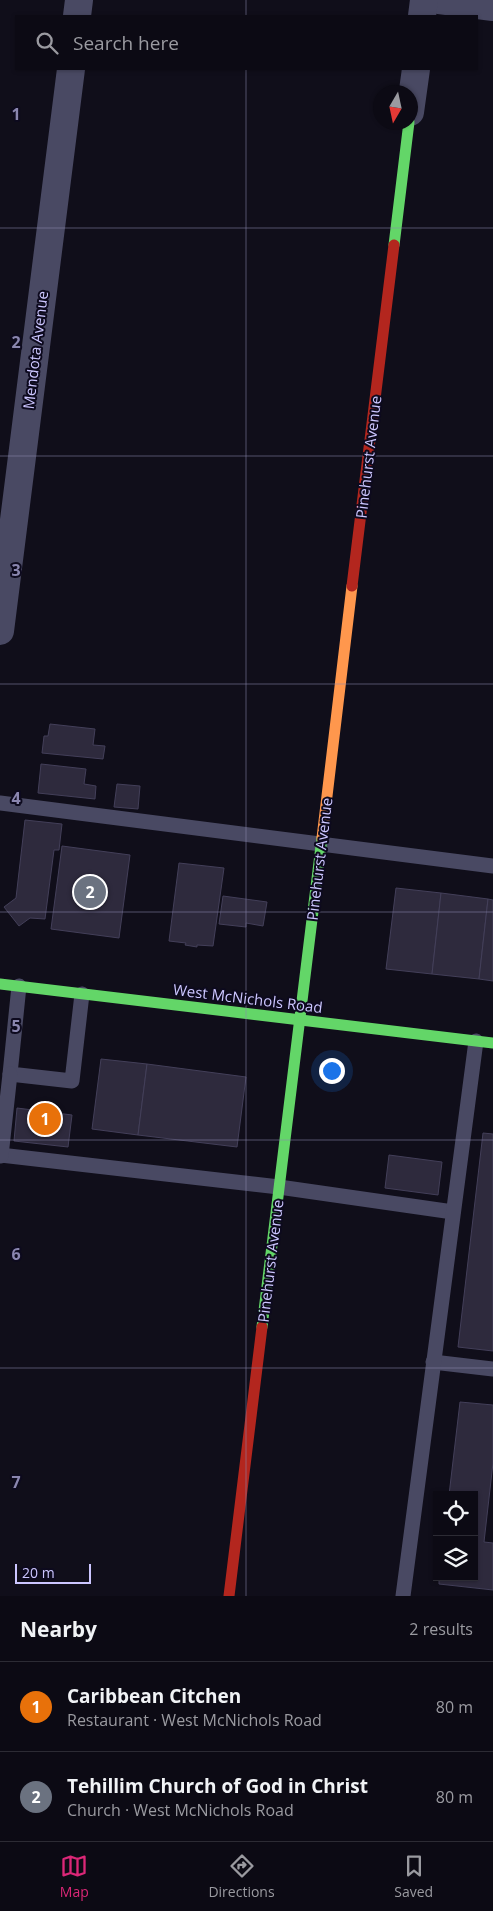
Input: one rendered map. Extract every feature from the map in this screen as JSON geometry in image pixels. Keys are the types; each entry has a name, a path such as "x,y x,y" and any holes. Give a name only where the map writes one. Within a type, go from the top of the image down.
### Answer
{"street":[{"path":"77,15 79,0"},
{"path":"422,15 424,0"},
{"path":"439,0 493,6"},
{"name":"Mendota Avenue","path":"0,631 71,70"},
{"path":"414,85 416,70"},
{"name":"Pinehurst Avenue","path":"229,1596 408,130"},
{"name":"West McNichols Road","path":"0,984 493,1043"}],"lane":[{"path":"0,803 493,866"},
{"path":"19,986 0,1156 279,1187 453,1212"},
{"path":"10,1074 72,1081 82,994"},
{"path":"403,1596 476,1041"},
{"path":"433,1362 493,1369"}],"building":[{"path":"50,724 95,729 93,745 105,746 103,759 42,753 44,736 48,736"},
{"path":"41,764 86,769 84,784 96,786 95,799 38,793"},
{"path":"117,784 140,786 138,809 114,807"},
{"path":"25,820 62,824 59,850 54,850 45,919 30,918 19,926 4,907 16,898"},
{"path":"62,846 130,855 119,938 51,929"},
{"path":"179,863 224,868 213,946 197,945 197,947 185,945 186,943 169,941"},
{"path":"396,888 441,893 432,974 386,969"},
{"path":"441,893 488,899 479,979 432,974"},
{"path":"223,896 267,902 263,926 246,923 246,927 219,924"},
{"path":"488,899 493,900 493,981 479,979"},
{"path":"101,1059 147,1064 138,1135 92,1129"},
{"path":"147,1064 246,1077 237,1147 138,1135"},
{"path":"17,1108 72,1115 68,1147 14,1141"},
{"path":"483,1133 493,1134 493,1351 458,1347"},
{"path":"389,1155 442,1162 438,1195 385,1188"},
{"path":"460,1402 493,1405 493,1463 484,1542 493,1543 493,1590 439,1584 439,1581 478,1581 478,1491 449,1491"}],"traffic: fast":[{"path":"394,245 408,130"},
{"path":"262,1327 322,838"},
{"path":"0,984 493,1043"}],"traffic: slow":[{"path":"322,838 352,586"}],"traffic: jam":[{"path":"352,586 394,245"},
{"path":"229,1596 262,1327"}],"place":[{"name":"Tehillim Church of God in Christ","path":"90,892"},
{"name":"Caribbean Citchen","path":"45,1119"}]}
